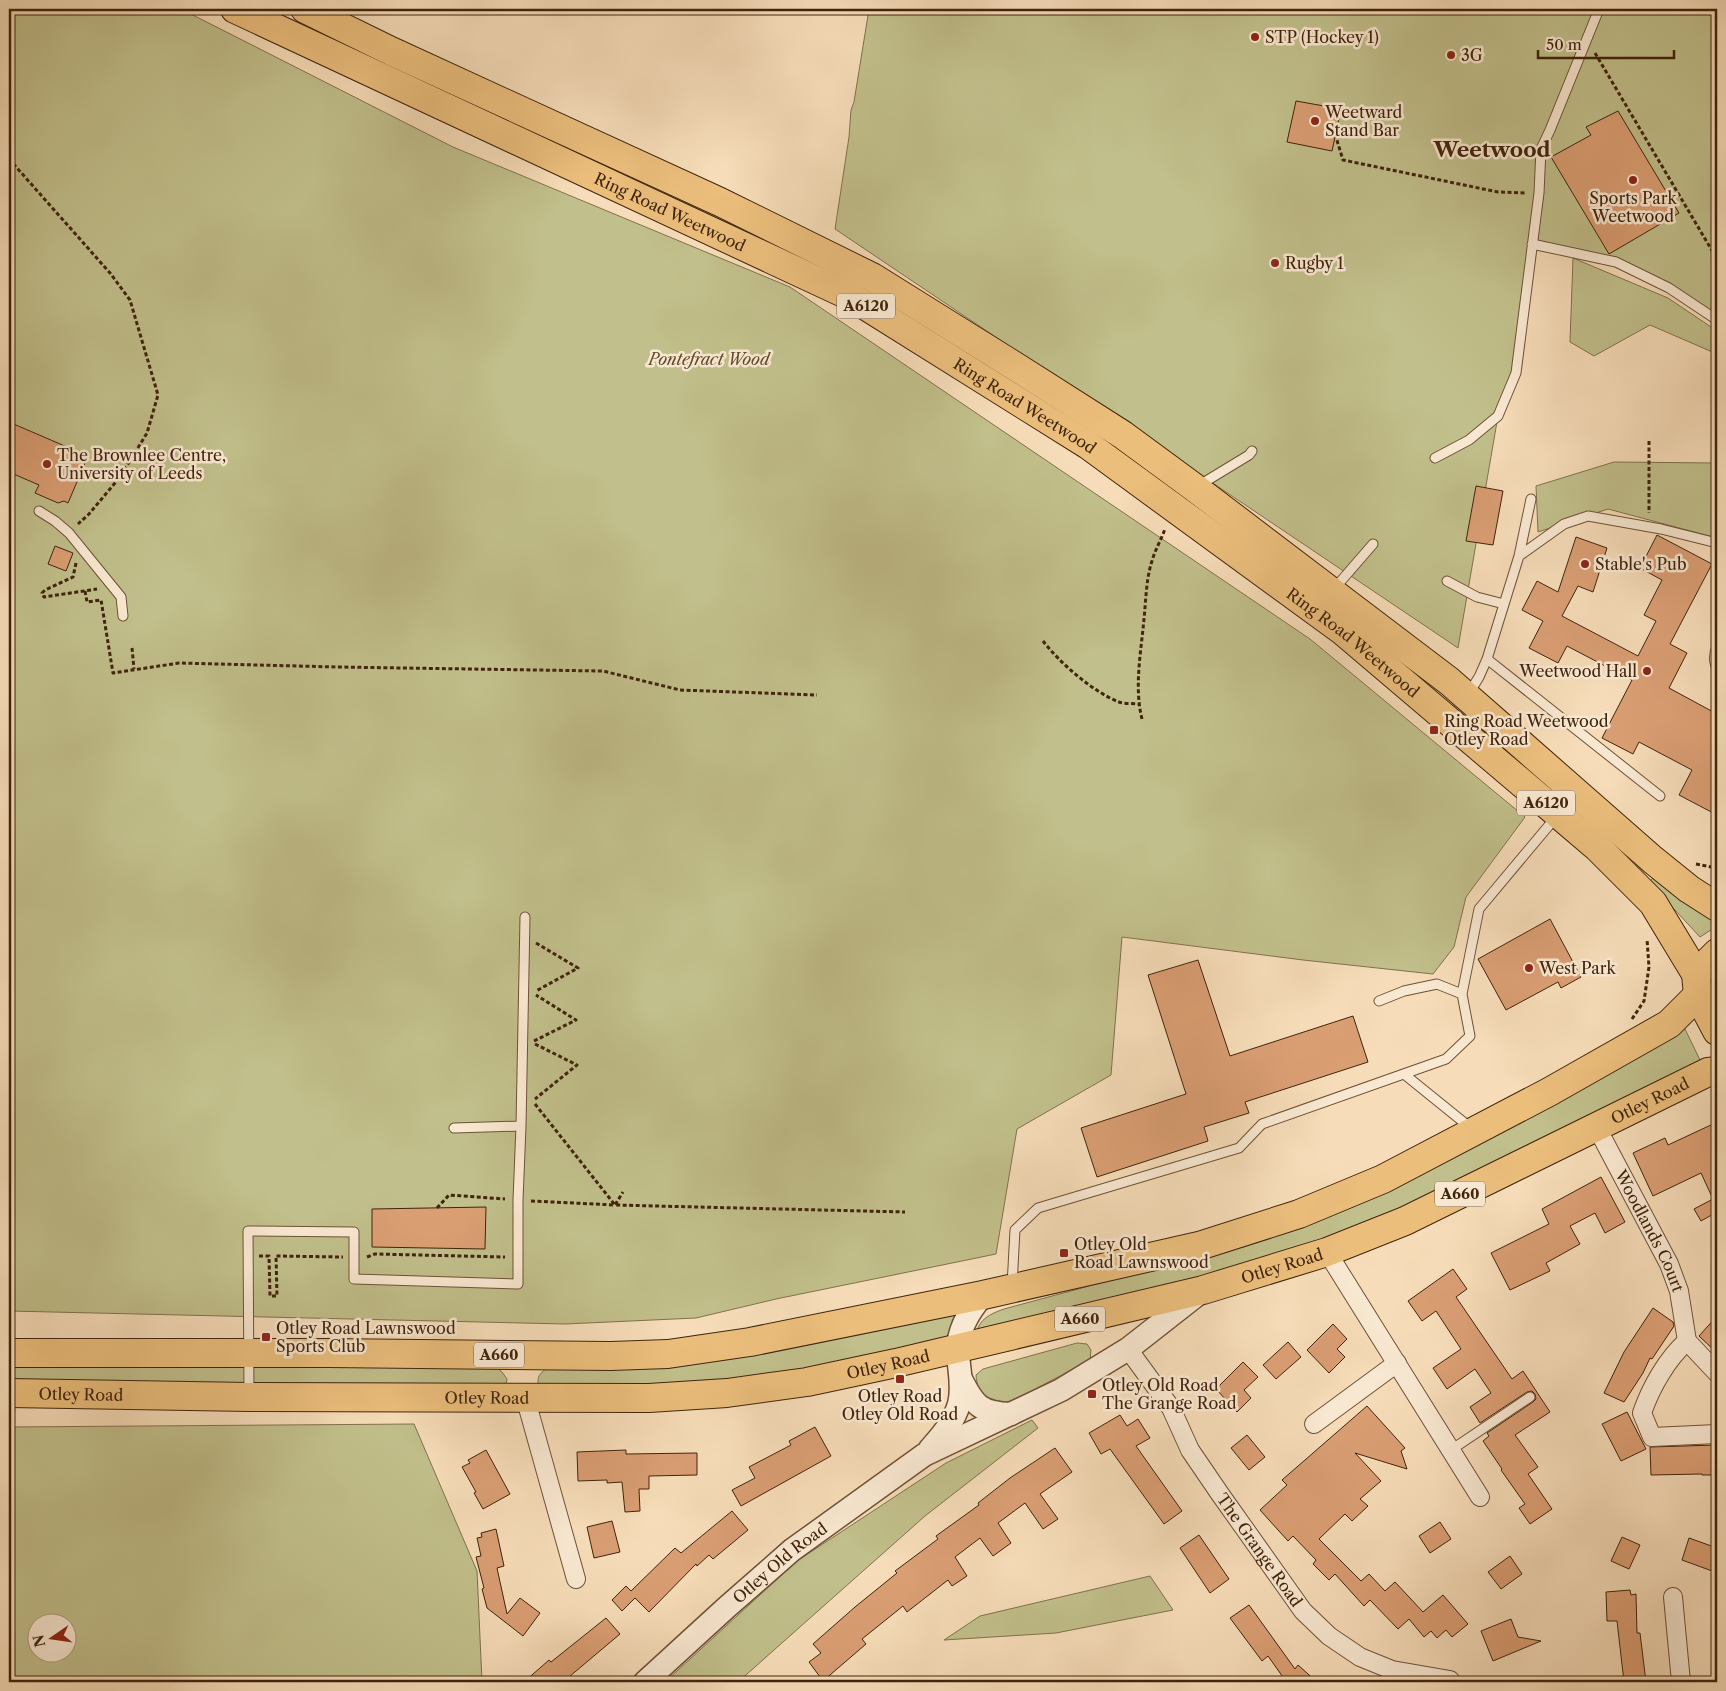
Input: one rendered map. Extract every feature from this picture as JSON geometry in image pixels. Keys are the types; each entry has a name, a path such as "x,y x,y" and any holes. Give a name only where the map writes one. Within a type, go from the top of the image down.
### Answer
{"highway":[{"name":"Ring Road Weetwood","path":"235,9 850,296 1088,445 1344,632 1597,847 1653,903 1697,984"},
{"name":"Ring Road Weetwood","path":"305,9 720,202 872,278 1123,435 1205,482 1332,592 1449,681 1466,698 1653,860 1689,889 1717,907"},
{"path":"1697,984 1717,953"},
{"name":"A6120","path":"1697,984 1717,1030"},
{"name":"A660","path":"9,1353 611,1356 668,1354 750,1342 1012,1289 1199,1246 1300,1214 1383,1178 1549,1092 1669,1024 1697,984"},
{"name":"Otley Road","path":"10,1393 249,1397 650,1398 727,1393 807,1382 958,1349 1203,1290 1328,1252 1405,1222 1596,1126 1708,1072 1717,1071"},
{"path":"525,1355 525,1397"}],"street":[{"name":"Woodlands Court","path":"1596,1126 1669,1264 1679,1291 1687,1340"},
{"path":"1328,1252 1480,1497"},
{"name":"Otley Old Road","path":"648,1681 727,1607 792,1550 924,1456 1061,1390 1128,1349 1203,1290"},
{"name":"Otley Old Road","path":"924,1456 954,1419 959,1403 961,1379 958,1349 960,1334 974,1305 983,1295"},
{"path":"1717,1373 1687,1340 1676,1351 1666,1366 1647,1397 1642,1413 1652,1436 1717,1434"},
{"name":"The Grange Road","path":"1128,1349 1171,1408 1190,1450 1303,1611 1329,1636 1360,1657 1392,1670 1450,1680"},
{"path":"1314,1424 1397,1362"},
{"path":"961,1379 968,1393 981,1408 994,1413 1011,1414"},
{"path":"525,1397 576,1579"},
{"path":"1672,1597 1682,1682"}],"lane":[{"path":"1434,458 1469,440 1498,416 1516,372 1539,193 1542,149 1588,40 1599,9"},
{"path":"1532,244 1616,262 1670,288 1717,320"},
{"path":"1205,482 1249,455 1252,451"},
{"path":"1466,698 1487,659 1519,556 1531,500"},
{"path":"38,510 55,520 69,532 121,597 123,616"},
{"path":"1519,556 1564,524 1588,516 1649,526 1717,543"},
{"path":"1332,592 1373,544"},
{"path":"1447,581 1477,597 1504,604"},
{"path":"1717,647 1714,654 1714,662 1717,669"},
{"path":"1487,659 1660,796"},
{"path":"1012,1289 1015,1230 1038,1208 1239,1148 1262,1124 1446,1059 1470,1036 1462,994 1479,909 1559,814"},
{"path":"249,1397 248,1231 354,1232 354,1279 518,1284 518,1200 525,917"},
{"path":"1379,1001 1404,991 1437,984 1462,994"},
{"path":"1404,1074 1474,1130"},
{"path":"454,1128 521,1126"},
{"path":"9,1434 10,1393"},
{"path":"1451,1450 1530,1397"}],"path":[{"path":"1588,40 1717,259"},
{"path":"1335,134 1343,160 1498,192 1539,193"},
{"path":"9,159 110,274 130,300 158,395 147,433 120,477 89,514 69,532"},
{"path":"1649,441 1649,526"},
{"path":"1142,719 1138,704 1147,592 1152,561 1161,542 1171,506"},
{"path":"80,548 72,577 45,590 42,593 44,597 112,587"},
{"path":"85,591 87,602 101,600 113,673 180,663 603,670 680,690 817,695"},
{"path":"1043,641 1053,654 1098,690 1120,702 1138,704"},
{"path":"132,648 134,669"},
{"path":"1694,864 1717,868"},
{"path":"1630,1021 1644,1001 1649,967 1647,935"},
{"path":"525,936 578,968 532,993 576,1020 532,1043 577,1064 533,1101 615,1205"},
{"path":"615,1205 623,1192"},
{"path":"437,1208 449,1195 615,1205 905,1212"}],"green space":[{"name":"Pontefract Wood","path":"9,9 181,9 453,147 790,287 1310,639 1525,817 1466,897 1454,947 1433,974 1122,937 1111,1075 1017,1129 996,1254 776,1299 696,1318 565,1324 9,1311"},
{"path":"869,9 1717,9 1717,320 1616,262 1532,245 1516,373 1498,416 1458,648 835,229 849,137 851,110 854,102"},
{"path":"1573,258 1668,298 1717,331 1717,354 1650,325 1594,356 1570,342"},
{"path":"1614,462 1717,463 1717,538 1608,509 1538,532 1536,486"},
{"path":"1657,874 1687,900 1717,921 1717,926 1700,937 1649,882"},
{"path":"1684,1027 1701,1062 1366,1228 1288,1255 976,1334 982,1321 1004,1309 1223,1250"},
{"path":"956,1310 951,1340 802,1373 710,1386 539,1386 538,1382 541,1373 552,1365"},
{"path":"1077,1343 1087,1344 1091,1350 1090,1360 1009,1403 990,1399 979,1388 976,1375 983,1369"},
{"path":"9,1359 495,1366 507,1379 506,1384 502,1387 9,1381"},
{"path":"1032,1420 1038,1428 925,1516 738,1682 665,1682 797,1561 946,1463"},
{"path":"414,1424 477,1571 482,1682 9,1682 9,1427"},
{"path":"1150,1576 1173,1610 1056,1633 944,1640 980,1616"}],"building":[{"name":"Weetward Stand Bar","path":"1296,101 1341,109 1332,151 1287,142"},
{"name":"Sports Park Weetwood","path":"1618,111 1679,213 1609,254 1551,157 1591,135 1586,127"},
{"name":"The Brownlee Centre, University of Leeds","path":"9,422 88,456 68,503 64,501 58,503 35,493 39,485 9,472"},
{"path":"1476,486 1503,491 1493,545 1466,541"},
{"name":"Weetwood Hall","path":"1657,535 1712,564 1670,644 1687,653 1669,688 1717,714 1717,815 1679,795 1692,770 1639,742 1633,754 1602,738 1632,680 1567,646 1558,663 1529,648 1543,621 1522,610 1537,581 1558,592 1576,537 1607,548 1593,592 1578,586 1562,616 1638,656 1656,621 1644,615 1662,580 1640,568"},
{"path":"55,546 73,553 66,571 48,564"},
{"name":"West Park","path":"1550,919 1581,977 1561,988 1558,982 1506,1010 1478,959"},
{"path":"1198,960 1230,1056 1353,1016 1368,1062 1245,1102 1249,1113 1204,1127 1208,1141 1097,1177 1081,1128 1186,1094 1148,975"},
{"path":"1713,1124 1717,1134 1717,1212 1701,1221 1694,1209 1713,1199 1701,1173 1653,1196 1633,1153 1665,1138 1668,1145"},
{"path":"1601,1177 1625,1222 1605,1233 1595,1213 1570,1226 1580,1244 1546,1263 1550,1271 1510,1290 1491,1253 1549,1224 1542,1209"},
{"path":"486,1207 485,1249 372,1247 372,1209"},
{"path":"1453,1269 1467,1289 1456,1297 1512,1379 1523,1371 1550,1412 1515,1435 1538,1467 1528,1474 1552,1509 1530,1524 1519,1508 1525,1504 1483,1441 1489,1436 1487,1433 1533,1402 1536,1399 1535,1394 1532,1391 1527,1392 1480,1423 1470,1407 1491,1393 1475,1369 1447,1389 1433,1368 1461,1349 1436,1311 1422,1321 1408,1301"},
{"path":"1653,1308 1673,1322 1674,1326 1652,1359 1650,1358 1643,1373 1624,1402 1604,1393 1624,1352"},
{"path":"1717,1316 1717,1353 1699,1336"},
{"path":"1333,1324 1347,1339 1337,1349 1345,1357 1329,1373 1307,1350"},
{"path":"1288,1342 1301,1357 1276,1379 1263,1365"},
{"path":"1243,1362 1258,1377 1244,1390 1251,1398 1237,1412 1216,1389"},
{"path":"1367,1406 1405,1448 1401,1451 1407,1469 1355,1453 1381,1481 1360,1499 1368,1506 1352,1521 1345,1514 1319,1539 1361,1581 1369,1574 1385,1591 1395,1582 1423,1612 1443,1595 1468,1624 1452,1637 1446,1630 1437,1638 1431,1631 1424,1637 1409,1619 1398,1629 1370,1600 1364,1606 1335,1574 1329,1580 1313,1564 1316,1560 1293,1536 1288,1541 1260,1510 1287,1485 1282,1480"},
{"path":"1627,1412 1646,1449 1621,1461 1602,1424"},
{"path":"1120,1415 1127,1426 1138,1419 1150,1438 1136,1446 1182,1511 1164,1524 1110,1449 1101,1454 1089,1433"},
{"path":"815,1427 831,1456 741,1506 732,1490 755,1478 749,1467 791,1445 789,1441"},
{"path":"1247,1435 1265,1457 1249,1470 1231,1448"},
{"path":"1717,1445 1717,1475 1651,1475 1650,1447"},
{"path":"1055,1448 1072,1472 1040,1494 1058,1519 1043,1529 1025,1503 998,1523 1011,1543 993,1556 980,1538 955,1557 967,1576 952,1586 948,1580 907,1612 903,1606 862,1639 866,1644 823,1681 809,1662 821,1653 813,1644 897,1573 895,1571 938,1539 936,1536 979,1505 978,1503 1010,1478"},
{"path":"486,1450 510,1494 483,1509 462,1467 470,1463 468,1460"},
{"path":"626,1450 626,1454 697,1453 697,1475 649,1476 649,1489 639,1489 640,1511 625,1512 622,1482 607,1483 607,1480 578,1481 577,1452"},
{"path":"732,1511 748,1530 713,1559 709,1555 697,1566 696,1564 649,1612 635,1598 622,1611 612,1600 626,1586 631,1591 675,1548 681,1553"},
{"path":"612,1521 620,1552 594,1558 587,1527"},
{"path":"1440,1522 1451,1539 1430,1553 1419,1536"},
{"path":"496,1529 504,1566 497,1568 507,1614 520,1598 540,1613 523,1636 487,1608 482,1589 484,1588 476,1557 481,1556 477,1538 482,1537 481,1533"},
{"path":"1199,1535 1229,1579 1210,1593 1180,1548"},
{"path":"1622,1537 1640,1545 1629,1569 1611,1561"},
{"path":"1689,1538 1717,1548 1717,1557 1712,1571 1682,1560"},
{"path":"1510,1556 1522,1574 1501,1589 1488,1572"},
{"path":"1630,1590 1631,1595 1636,1594 1637,1633 1640,1633 1646,1682 1624,1682 1617,1621 1607,1621 1606,1592"},
{"path":"1249,1605 1295,1669 1298,1665 1317,1682 1283,1682 1285,1680 1268,1656 1262,1661 1230,1618"},
{"path":"606,1618 620,1634 563,1682 524,1682 549,1660 551,1662"},
{"path":"1511,1619 1518,1637 1541,1641 1493,1661 1481,1631"}],"place":[{"name":"STP (Hockey 1)","path":"1255,37"},
{"name":"3G","path":"1451,55"},
{"name":"Weetward Stand Bar","path":"1315,121"},
{"name":"Sports Park Weetwood","path":"1633,180"},
{"name":"Rugby 1","path":"1275,263"},
{"name":"The Brownlee Centre, University of Leeds","path":"47,464"},
{"name":"Stable's Pub","path":"1585,564"},
{"name":"Weetwood Hall","path":"1647,671"},
{"name":"Ring Road Weetwood Otley Road","path":"1434,730"},
{"name":"West Park","path":"1529,968"},
{"name":"Otley Old Road Lawnswood","path":"1064,1253"},
{"name":"Otley Road Lawnswood Sports Club","path":"266,1337"},
{"name":"Otley Road Otley Old Road","path":"900,1379"},
{"name":"Otley Old Road The Grange Road","path":"1092,1394"}],"district":[{"name":"Weetwood","path":"1492,150"}]}
